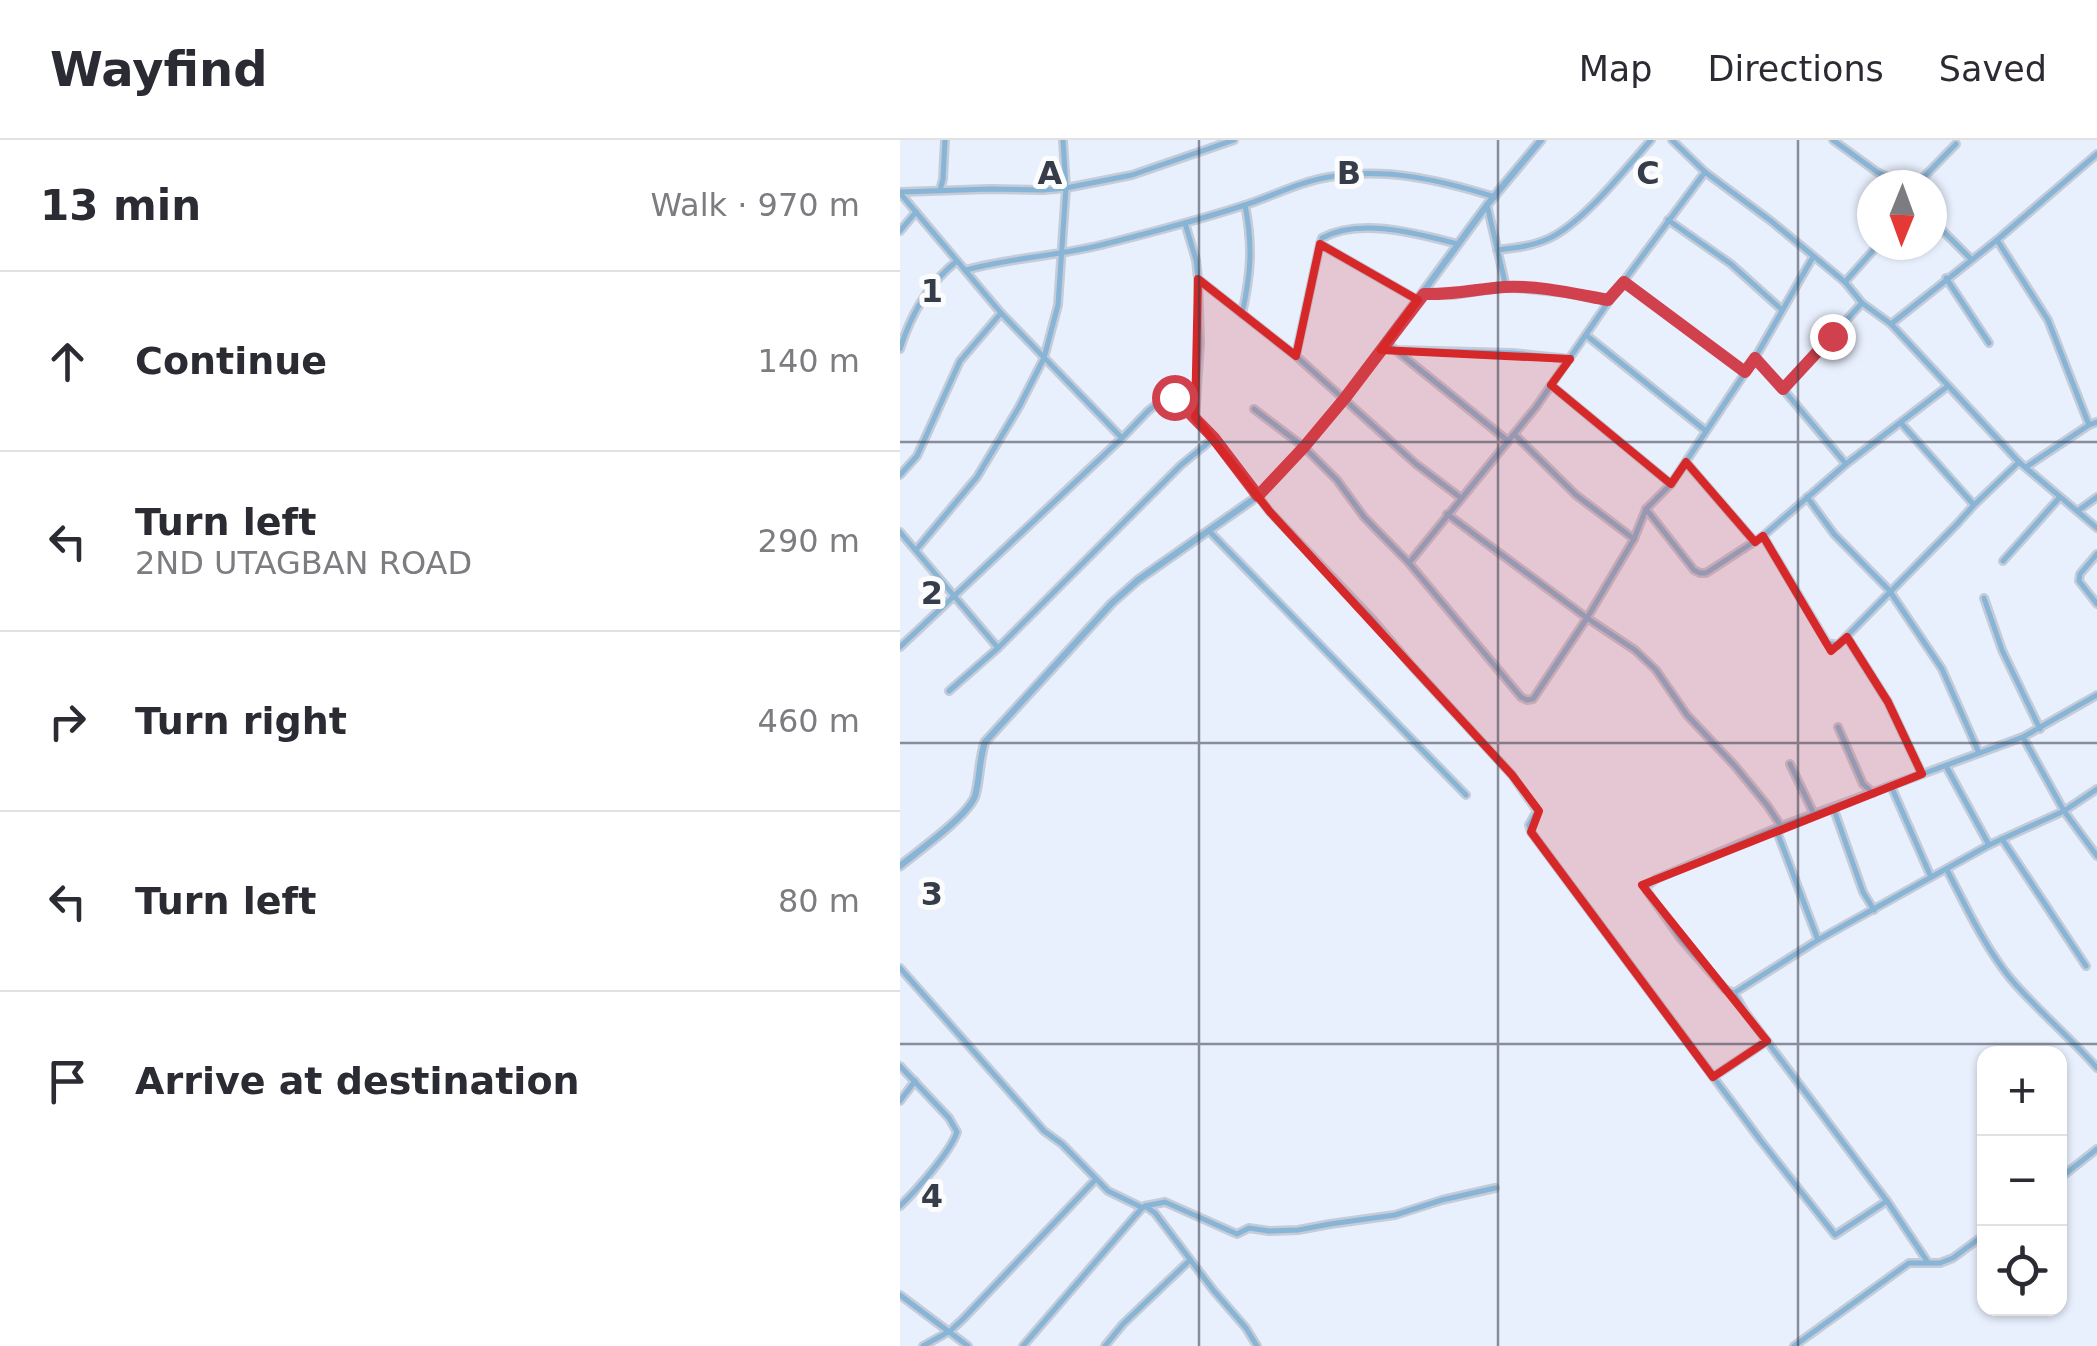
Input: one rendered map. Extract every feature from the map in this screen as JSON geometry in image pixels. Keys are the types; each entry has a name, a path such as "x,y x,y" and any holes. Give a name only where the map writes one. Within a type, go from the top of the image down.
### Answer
{"street":[{"path":"940,190 945,140"},
{"path":"916,550 977,477 1044,358 1058,305 1066,188 1063,140"},
{"path":"1497,250 1534,244 1564,230 1651,140"},
{"path":"1672,140 1706,172 1844,282 1862,304 1891,324 2019,462 2097,528"},
{"path":"1833,140 1874,170"},
{"path":"900,193 1066,188 1132,175 1230,141"},
{"path":"900,866 968,808 975,795 985,742 1087,630 1138,580 1258,496 1304,447 1538,141"},
{"path":"1931,170 1956,144"},
{"path":"1891,324 2097,154"},
{"path":"1409,562 1551,386 1608,300 1706,172"},
{"path":"966,270 992,262 1096,246 1185,223 1245,205 1284,188 1330,177 1425,177 1494,196"},
{"path":"900,193 1002,313 1122,438"},
{"path":"1242,314 1252,248 1245,205"},
{"path":"1487,205 1506,287"},
{"path":"900,230 916,212"},
{"path":"1668,220 1731,264 1781,309"},
{"path":"1185,223 1198,279 1200,343 1195,417"},
{"path":"1296,356 1320,244 1327,234 1364,228 1392,230 1458,244"},
{"path":"1947,235 1972,259"},
{"path":"1997,240 2048,320 2089,425"},
{"path":"1320,244 1421,297 1506,287 1608,300"},
{"path":"1254,408 1338,480 1364,516 1409,562 1521,697 1533,699 1634,539 1646,509 1671,484 1755,358 1813,257"},
{"path":"900,349 933,283 958,260"},
{"path":"1844,282 1864,260"},
{"path":"1946,278 1990,343"},
{"path":"1198,279 1296,356 1416,464 1460,498"},
{"path":"1624,282 1745,372"},
{"path":"1783,389 1862,304"},
{"path":"900,475 917,456 960,361 1002,313"},
{"path":"1586,335 1706,431"},
{"path":"1386,343 1508,440"},
{"path":"1395,350 1513,353 1570,359"},
{"path":"1755,358 1846,464"},
{"path":"1551,386 1671,484"},
{"path":"1646,509 1694,570 1706,573 1763,536 1846,464 1948,386"},
{"path":"900,647 1148,411 1167,396 1174,397 1214,438 1270,512 1512,774 1537,810 1529,825 1531,832 1835,1234 1887,1201"},
{"path":"1901,422 1974,505"},
{"path":"2026,467 2097,422"},
{"path":"1514,434 1576,495 1634,539"},
{"path":"949,691 998,648 1181,465 1214,438"},
{"path":"1686,462 1755,542"},
{"path":"1763,536 1827,643 1838,645 2019,462"},
{"path":"1807,497 1834,534 1890,590 1942,670 1979,753"},
{"path":"2003,561 2060,497"},
{"path":"2078,510 2097,497"},
{"path":"1448,514 1586,618 1636,650 1656,670 1687,715 1767,805 1818,940"},
{"path":"1210,531 1466,795"},
{"path":"900,532 998,648"},
{"path":"2097,554 2080,574 2079,581 2097,604"},
{"path":"1984,598 2002,650 2040,729"},
{"path":"1847,636 1888,702 1922,774"},
{"path":"1927,1262 1887,1201 1734,993 1680,938 1647,886 1778,828 2024,737 2097,695"},
{"path":"1838,727 1863,784 1873,793"},
{"path":"2024,737 2064,811 2097,856"},
{"path":"1790,764 1814,814"},
{"path":"1946,766 1989,845"},
{"path":"1891,786 1931,877"},
{"path":"1734,993 1818,940 2002,838 2064,811 2097,788"},
{"path":"1832,808 1863,892 1874,910"},
{"path":"2002,838 2086,966"},
{"path":"1946,870 2009,976 2097,1068"},
{"path":"900,968 1044,1130 1108,1191 1144,1207 1167,1226 1257,1346"},
{"path":"1713,1077 1767,1041"},
{"path":"900,1066 950,1118 957,1132 921,1186 900,1206"},
{"path":"900,1101 915,1081"},
{"path":"2067,1173 2097,1150"},
{"path":"923,1346 950,1330 1096,1179"},
{"path":"1023,1346 1144,1207 1165,1202 1237,1234 1248,1228 1282,1232 1396,1215 1495,1188"},
{"path":"1794,1346 1909,1262 1940,1263 1977,1240"},
{"path":"1105,1346 1190,1260"},
{"path":"900,1295 968,1346"}],"highlighted area":[{"path":"1320,244 1418,300 1381,350 1570,359 1551,385 1671,484 1686,462 1755,542 1763,536 1831,651 1847,637 1888,702 1922,774 1642,885 1767,1041 1713,1077 1531,832 1539,811 1512,775 1270,512 1195,417 1198,279 1296,356"}],"route":[{"path":"1174,397 1214,438 1258,496 1345,398 1424,294 1506,287 1608,300 1624,282 1745,372 1755,358 1783,389 1832,336"}]}
